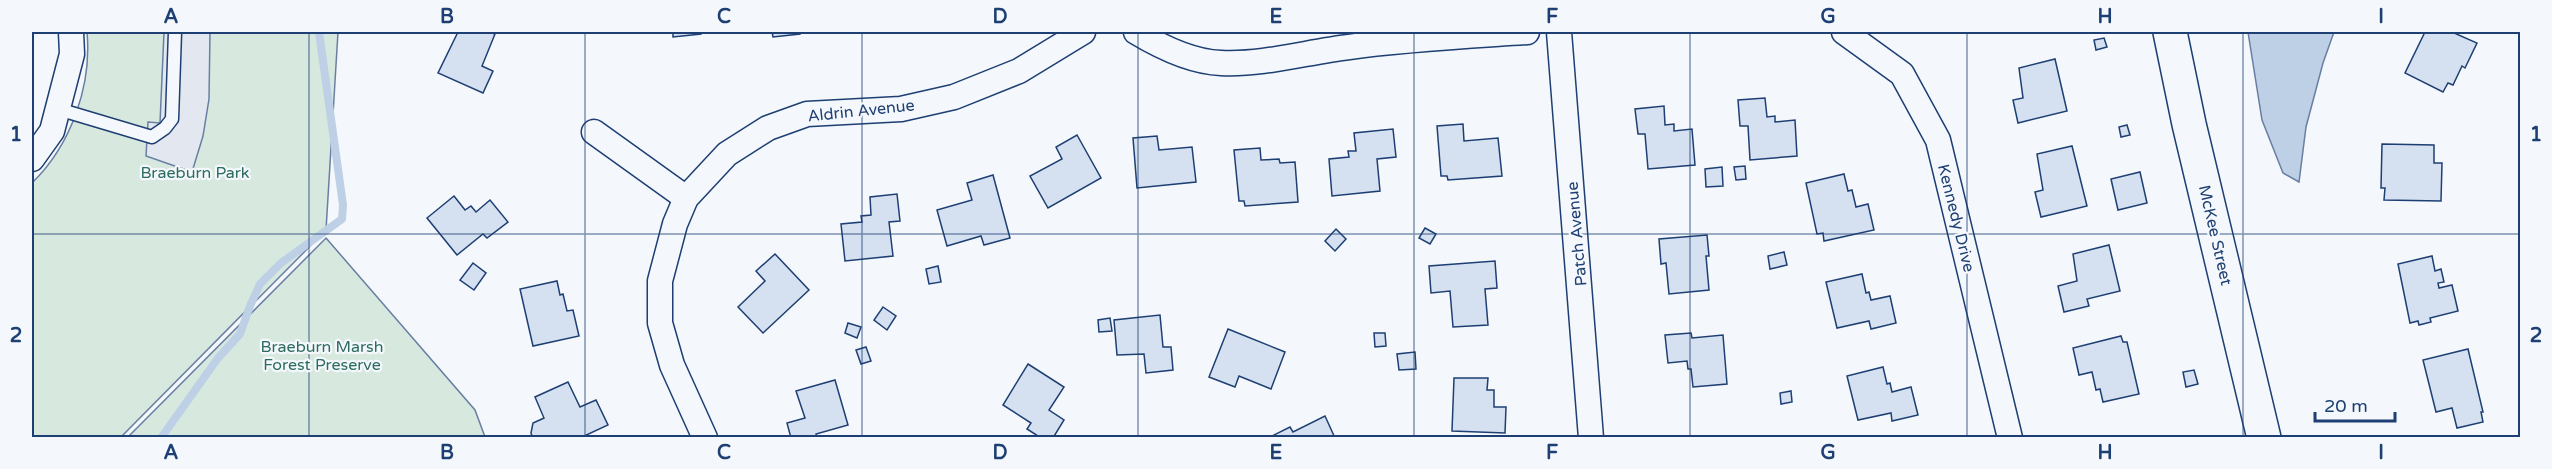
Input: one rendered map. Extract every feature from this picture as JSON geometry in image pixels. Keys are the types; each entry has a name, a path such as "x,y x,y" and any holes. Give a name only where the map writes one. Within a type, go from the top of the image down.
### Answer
{"street":[{"path":"32,159 52,131 72,54 72,32"},
{"name":"Aldrin Avenue","path":"686,198 727,154 768,128 807,114 901,109 954,97 1019,72 1083,32"},
{"path":"1136,32 1150,41 1187,57 1221,63 1296,56 1349,46 1527,32"},
{"name":"Patch Avenue","path":"1559,32 1592,438"},
{"name":"Kennedy Drive","path":"1845,32 1902,74 1938,140 2010,438"},
{"name":"McKee Street","path":"2170,32 2189,124 2264,438"},
{"path":"594,132 686,198 675,224 660,281 660,323 672,365 705,438"}],"lane":[{"path":"58,109 152,137 165,128 172,119 175,32"}],"green space":[{"name":"Braeburn Park","path":"87,32 338,32 326,230 121,437 32,438 32,183 58,151 76,114 86,73"},
{"name":"Braeburn Marsh Forest Preserve","path":"326,238 475,410 485,437 128,437"}],"shaded area":[{"path":"164,32 210,32 209,99 203,136 192,172 146,156 148,122 160,123"}],"water":[{"path":"2248,32 2334,32 2306,127 2299,182 2283,173 2262,120"}],"building":[{"path":"458,32 495,34 482,66 493,71 483,93 438,73"},
{"path":"673,32 701,32 701,34 673,37"},
{"path":"772,32 800,32 800,34 773,37"},
{"path":"2425,32 2452,32 2477,43 2465,68 2462,66 2453,85 2448,83 2443,92 2405,73"},
{"path":"2104,38 2107,47 2096,50 2094,40"},
{"path":"2055,59 2067,111 2018,123 2013,100 2023,98 2019,68"},
{"path":"1765,98 1767,117 1775,116 1775,122 1795,120 1797,156 1750,160 1748,126 1740,126 1738,100"},
{"path":"1664,106 1665,125 1674,124 1674,131 1692,129 1695,165 1648,169 1645,134 1638,134 1635,109"},
{"path":"1463,124 1464,141 1498,138 1502,176 1448,180 1447,176 1441,176 1437,126"},
{"path":"2127,125 2130,135 2121,137 2119,127"},
{"path":"1393,129 1396,157 1377,159 1380,191 1332,196 1329,159 1349,157 1348,151 1356,151 1354,133"},
{"path":"1077,135 1101,178 1048,208 1030,176 1062,159 1056,147"},
{"path":"1157,136 1159,150 1192,147 1196,182 1137,188 1133,138"},
{"path":"2382,144 2434,145 2434,163 2442,163 2441,201 2384,200 2385,188 2381,188"},
{"path":"2072,146 2087,206 2041,217 2035,192 2043,190 2037,154"},
{"path":"1260,148 1261,160 1279,159 1280,163 1295,162 1298,202 1245,206 1244,201 1239,201 1234,150"},
{"path":"1745,166 1746,179 1736,180 1734,167"},
{"path":"1722,167 1723,186 1706,187 1705,169"},
{"path":"2140,172 2147,203 2118,210 2111,179"},
{"path":"1844,174 1848,191 1852,190 1856,207 1868,204 1874,230 1824,241 1823,233 1817,234 1806,183"},
{"path":"993,175 1010,238 984,245 981,236 947,246 937,210 972,200 967,183"},
{"path":"897,194 900,221 889,222 893,256 845,261 841,224 862,222 861,216 871,215 870,197"},
{"path":"454,196 465,210 471,206 476,212 490,200 508,222 487,238 483,234 457,255 427,218"},
{"path":"1425,228 1436,234 1430,244 1419,238"},
{"path":"1336,229 1346,239 1335,251 1325,241"},
{"path":"1707,235 1709,290 1669,294 1666,263 1661,264 1659,239"},
{"path":"2109,245 2120,291 2087,299 2089,306 2064,312 2058,286 2077,281 2073,254"},
{"path":"1784,252 1787,265 1770,269 1768,256"},
{"path":"775,254 809,290 763,333 738,307 765,281 756,271"},
{"path":"2432,256 2435,271 2441,269 2444,282 2438,283 2439,288 2452,285 2458,311 2430,318 2431,322 2419,325 2418,321 2410,323 2398,264"},
{"path":"1495,261 1497,288 1485,289 1488,325 1453,327 1450,291 1431,293 1429,266"},
{"path":"473,263 486,273 474,290 460,280"},
{"path":"938,266 941,282 929,284 926,269"},
{"path":"1862,274 1866,293 1869,292 1871,300 1890,296 1896,323 1871,329 1869,321 1837,328 1826,282"},
{"path":"557,281 567,311 573,310 579,336 533,346 520,289"},
{"path":"883,307 896,316 887,330 874,320"},
{"path":"1160,315 1163,347 1171,347 1173,370 1146,373 1144,354 1117,355 1114,320"},
{"path":"1110,318 1112,331 1099,332 1098,320"},
{"path":"848,323 861,327 857,338 845,333"},
{"path":"1228,329 1285,352 1271,389 1239,376 1235,387 1209,377"},
{"path":"1374,333 1385,333 1386,346 1375,347"},
{"path":"1691,333 1692,338 1723,335 1727,384 1693,387 1691,369 1688,369 1687,361 1668,363 1665,335"},
{"path":"2121,336 2123,342 2127,342 2139,394 2103,402 2100,389 2096,390 2092,372 2079,375 2073,348"},
{"path":"866,347 871,361 861,364 856,350"},
{"path":"2468,349 2483,412 2481,412 2483,422 2457,428 2452,408 2436,412 2423,360"},
{"path":"1415,352 1416,369 1399,370 1397,354"},
{"path":"1028,364 1064,387 1049,410 1064,420 1053,438 1041,438 1027,429 1031,423 1003,405"},
{"path":"1883,367 1887,384 1890,383 1892,392 1911,387 1918,415 1892,421 1891,413 1858,420 1847,376"},
{"path":"2194,370 2198,384 2186,387 2183,372"},
{"path":"1454,378 1488,378 1487,390 1494,390 1494,407 1506,407 1505,433 1452,431"},
{"path":"835,380 848,425 816,434 817,438 791,438 787,423 805,418 796,391"},
{"path":"568,382 580,407 596,400 608,425 580,438 532,436 533,423 544,418 535,397"},
{"path":"1791,391 1792,402 1781,404 1780,393"},
{"path":"1325,416 1335,438 1268,438 1290,427 1293,432"}],"waterway":[{"path":"161,438 218,358 240,334 260,284 281,263 342,219 343,205 319,32"}]}
